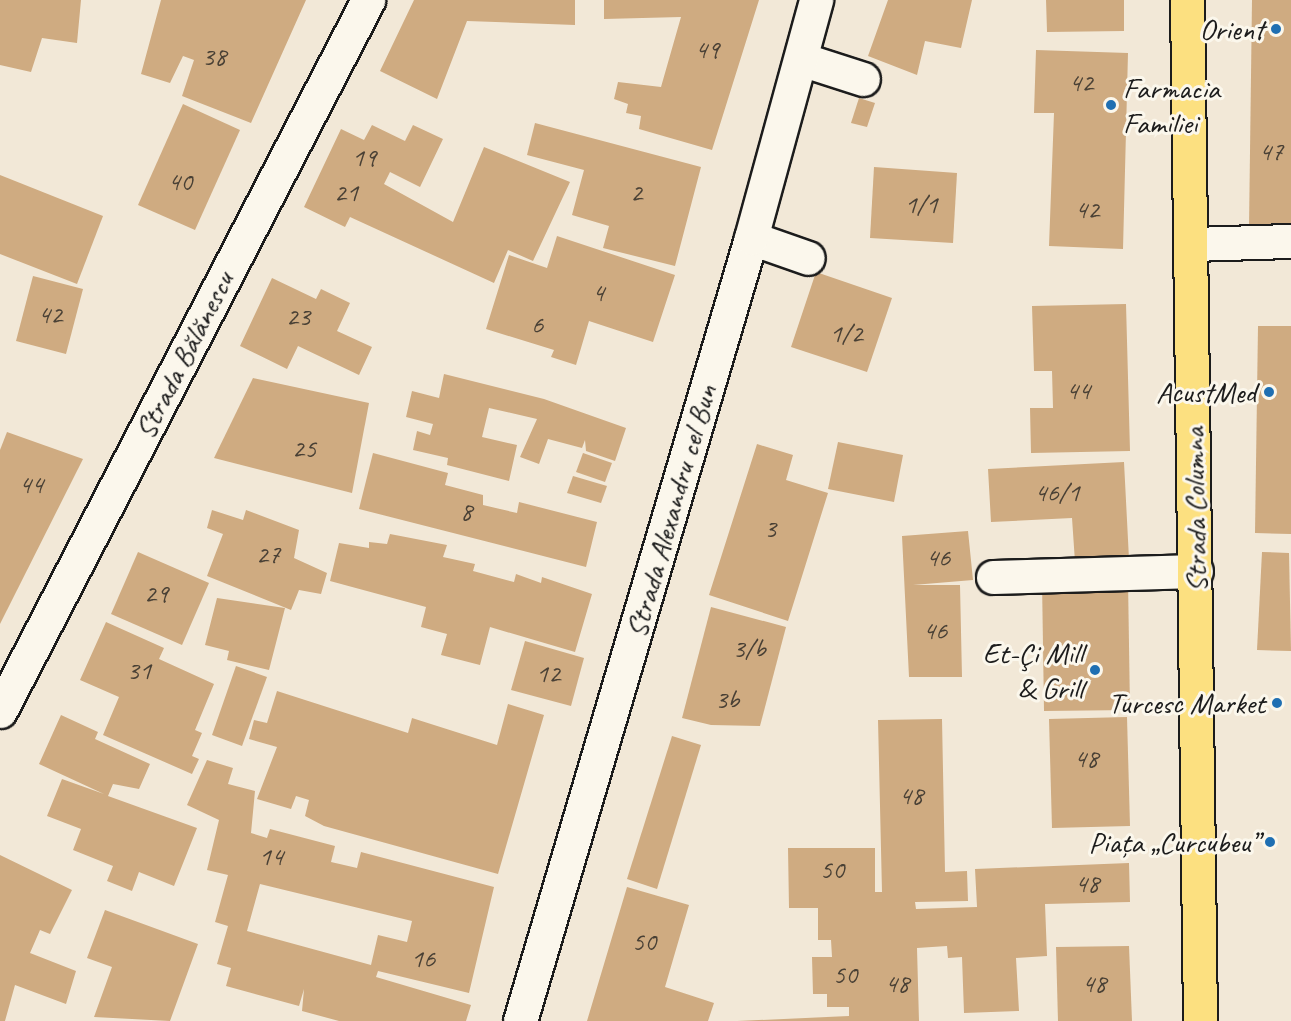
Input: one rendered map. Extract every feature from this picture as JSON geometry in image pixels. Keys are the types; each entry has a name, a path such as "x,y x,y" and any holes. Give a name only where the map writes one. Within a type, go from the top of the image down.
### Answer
{"main road":[{"name":"Strada Columna","path":"1187,0 1192,244 1200,1021"}],"street":[{"name":"Strada Bălănescu","path":"0,711 368,0"},
{"name":"Strada Alexandru cel Bun","path":"520,1021 752,238 816,0"},
{"path":"801,59 863,79"},
{"path":"752,238 808,258"},
{"path":"1192,244 1291,241"},
{"path":"993,578 1196,571"}],"building":[{"path":"0,0 81,0 77,43 42,38 31,72 0,65"},
{"path":"161,0 306,0 251,123 182,96 194,60 183,56 170,83 141,74"},
{"path":"414,0 575,0 575,25 467,21 437,99 380,71"},
{"path":"604,0 759,0 712,150 639,129 641,116 626,113 628,104 614,99 618,82 661,87 681,17 604,19"},
{"path":"888,0 972,0 961,48 925,41 917,75 868,56"},
{"path":"1046,0 1124,0 1124,31 1047,32"},
{"path":"1252,0 1291,0 1291,228 1249,228"},
{"path":"1036,50 1128,53 1123,249 1049,246 1054,113 1034,113"},
{"path":"859,98 875,103 867,127 851,123"},
{"path":"183,104 240,130 195,230 138,205"},
{"path":"535,123 701,167 675,266 603,248 609,226 572,215 584,170 527,155"},
{"path":"372,125 405,141 413,125 443,139 420,187 390,172 384,184 453,222 484,147 570,182 533,261 508,250 494,283 350,217 345,227 304,207 341,129 364,140"},
{"path":"874,167 957,173 953,243 870,238"},
{"path":"0,175 103,216 77,284 0,254"},
{"path":"557,236 675,275 653,342 589,321 576,365 551,357 554,350 486,329 509,255 547,268"},
{"path":"816,272 892,298 867,372 791,347"},
{"path":"33,276 83,289 66,354 16,341"},
{"path":"272,278 316,299 321,289 350,303 337,331 372,347 359,375 298,346 287,369 240,346"},
{"path":"1126,304 1130,451 1031,453 1030,408 1053,408 1052,371 1034,371 1032,306"},
{"path":"1258,326 1291,326 1291,534 1255,533"},
{"path":"444,374 544,399 626,428 615,461 586,451 585,440 582,448 548,439 539,464 520,457 537,419 489,408 482,437 517,445 509,481 447,465 448,458 413,450 417,431 430,435 433,424 406,417 412,391 439,398"},
{"path":"253,378 369,403 352,493 214,458"},
{"path":"7,432 83,459 0,624 0,450"},
{"path":"838,442 903,455 894,502 828,489"},
{"path":"757,444 793,455 786,480 828,493 788,621 709,595"},
{"path":"373,453 448,473 445,485 483,495 483,505 517,513 519,502 597,522 586,567 359,509"},
{"path":"583,453 612,463 605,482 576,472"},
{"path":"1124,462 1129,559 1075,562 1072,518 991,522 988,469"},
{"path":"573,476 607,486 601,503 567,493"},
{"path":"212,510 243,520 246,510 299,530 294,558 327,573 321,594 299,590 291,610 207,576 223,534 207,528"},
{"path":"968,531 973,580 913,585 960,585 962,677 909,677 902,536"},
{"path":"390,534 447,545 443,557 475,564 473,571 514,582 516,574 541,583 542,577 592,594 575,652 490,627 480,665 441,655 447,634 421,627 426,607 330,581 339,543 369,548 369,542 387,544"},
{"path":"138,552 209,583 182,645 111,614"},
{"path":"1262,552 1289,553 1291,651 1257,650"},
{"path":"1128,580 1130,710 1044,711 1042,581"},
{"path":"217,598 285,608 269,670 227,660 229,651 205,645"},
{"path":"711,607 786,627 760,726 711,725 682,718"},
{"path":"106,622 164,648 159,659 214,684 195,730 202,733 192,756 199,759 192,774 103,735 119,697 80,680"},
{"path":"525,641 584,658 571,706 511,690"},
{"path":"236,666 267,677 242,746 212,735"},
{"path":"277,691 408,733 412,718 497,745 508,704 544,715 498,874 324,826 305,816 309,800 296,796 291,809 257,799 277,747 249,739 254,720 267,723"},
{"path":"61,715 98,732 95,739 150,764 139,789 113,784 108,796 197,828 174,886 139,872 132,891 107,881 113,866 73,850 81,829 47,816 62,779 104,794 39,764"},
{"path":"1127,717 1130,826 1052,828 1049,719"},
{"path":"942,719 945,872 967,871 968,901 915,902 916,909 977,907 975,869 1129,863 1130,902 1045,904 1047,956 1016,958 1019,1011 964,1013 962,957 948,958 947,946 917,948 919,1021 737,1021 849,1016 849,1007 827,1007 827,994 813,994 812,957 832,957 831,940 818,940 818,908 789,908 788,848 875,848 875,892 882,892 878,720"},
{"path":"672,736 701,745 657,889 627,879"},
{"path":"207,760 233,768 228,784 255,791 251,833 267,838 270,829 335,846 331,862 357,868 361,852 494,887 469,993 378,971 376,977 471,1005 466,1021 339,1021 302,1011 304,989 299,1006 226,986 231,968 217,964 228,926 215,922 228,875 207,870 219,820 187,805","holes":["260,884 412,921 407,942 378,935 371,965 247,931"]},
{"path":"0,855 72,890 50,934 40,930 30,953 76,971 66,1004 15,985 5,1021 0,1021"},
{"path":"627,887 689,905 665,987 714,1003 708,1021 587,1021"},
{"path":"105,910 198,944 170,1021 94,1017 112,967 87,958"},
{"path":"1129,946 1132,1021 1058,1021 1056,947"}],"place":[{"name":"Orient","path":"1276,29"},
{"name":"Farmacia Familiei","path":"1111,105"},
{"name":"AcustMed","path":"1269,392"},
{"name":"Et-Çi Mill & Grill","path":"1095,670"},
{"name":"Turcesc Market","path":"1277,703"},
{"name":"Piața „Curcubeu”","path":"1270,842"}]}
